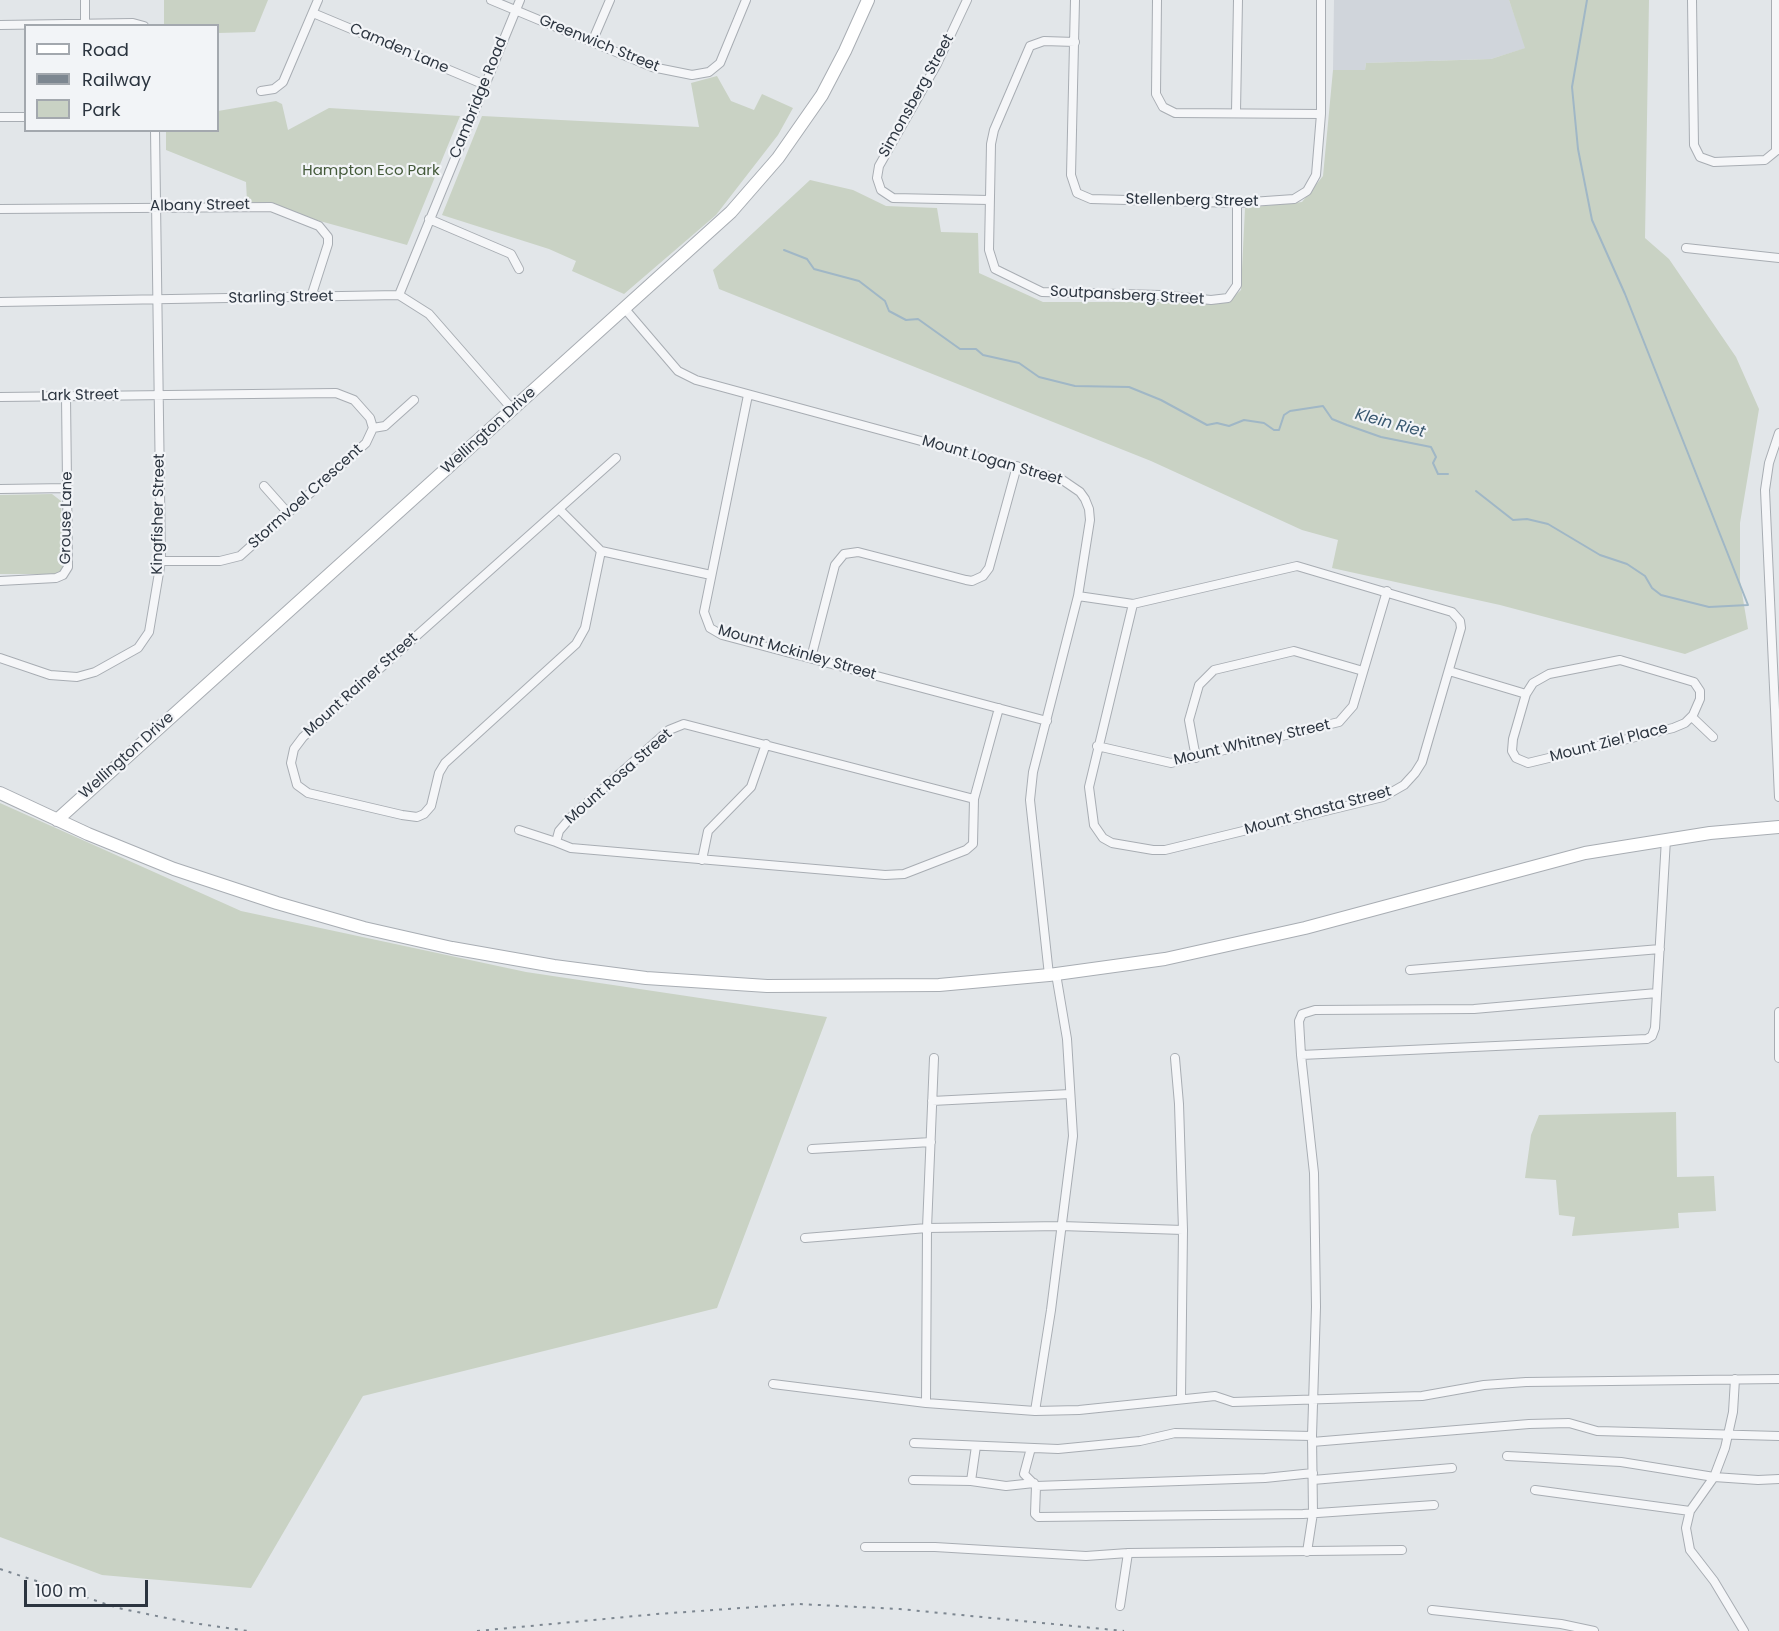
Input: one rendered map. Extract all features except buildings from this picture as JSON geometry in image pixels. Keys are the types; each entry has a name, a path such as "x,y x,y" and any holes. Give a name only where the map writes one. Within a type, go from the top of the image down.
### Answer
{"main road":[{"name":"Wellington Drive","path":"57,820 715,228 778,158 822,95 846,51 868,0"},
{"path":"0,793 142,857 277,903 393,935 524,962 646,978 767,986 889,987 1052,975 1219,948 1305,928 1585,853 1666,839 1779,827"}],"street":[{"path":"85,0 86,24 137,24"},
{"path":"261,92 274,89 284,82 318,0"},
{"name":"Greenwich Street","path":"491,0 663,70 698,75 709,72 720,63 746,0"},
{"name":"Cambridge Road","path":"399,296 520,0"},
{"path":"592,42 610,0"},
{"name":"Simonsberg Street","path":"967,0 937,64 879,166 877,178 881,190 893,198 989,200"},
{"name":"Stellenberg Street","path":"1075,0 1071,175 1072,184 1079,196 1092,199 1237,203 1290,201 1306,191 1316,175 1321,114 1321,0"},
{"path":"1157,0 1156,94 1160,104 1175,112 1321,114"},
{"path":"1236,112 1238,0"},
{"path":"1692,0 1694,145 1700,157 1714,162 1765,160 1776,151 1776,0"},
{"name":"Camden Lane","path":"313,13 485,85"},
{"path":"0,25 24,25"},
{"name":"Soutpansberg Street","path":"1075,42 1037,42 1025,53 992,137 989,250 992,263 1001,273 1033,289 1052,293 1160,295 1211,300 1228,298 1236,289 1237,203"},
{"path":"0,117 24,117"},
{"name":"Kingfisher Street","path":"0,658 63,678 95,672 118,660 147,639 161,561 155,132"},
{"name":"Albany Street","path":"0,209 263,205 283,210 319,226 328,240 310,297"},
{"path":"429,219 511,254 519,269"},
{"path":"1686,248 1779,258"},
{"path":"399,296 429,314 513,410"},
{"name":"Starling Street","path":"0,302 399,296"},
{"name":"Mount Logan Street","path":"625,309 678,371 696,380 1061,479 1080,492 1089,509 1090,520 1078,596 1033,772 1030,800 1052,975 1067,1040 1073,1136 1051,1310 1035,1411"},
{"name":"Stormvoel Crescent","path":"159,395 344,394 354,400 370,418 373,428 364,445 245,553 233,560 161,561"},
{"name":"Lark Street","path":"0,398 159,395"},
{"name":"Mount Mckinley Street","path":"748,395 704,612 710,628 722,635 1047,721"},
{"name":"Grouse Lane","path":"0,581 50,579 63,575 68,567 66,397"},
{"name":"Stormvoel Crescent","path":"373,428 389,423 414,400"},
{"path":"1779,434 1769,463 1765,490 1779,797"},
{"name":"Mount Rainer Street","path":"601,551 585,628 576,644 445,763 439,773 431,806 424,814 417,817 402,815 302,789 295,781 291,763 297,743 616,458"},
{"path":"811,658 835,565 844,554 858,552 972,581 984,576 989,568 1017,466"},
{"path":"264,486 288,513"},
{"path":"0,489 68,488"},
{"path":"559,509 601,551 711,575"},
{"name":"Mount Shasta Street","path":"1078,596 1133,604 1297,567 1443,608 1457,617 1461,628 1422,762 1404,785 1394,792 1369,800 1165,850 1142,849 1112,843 1098,832 1091,811 1089,787 1097,746 1133,604"},
{"name":"Mount Whitney Street","path":"1097,746 1171,763 1340,722 1353,706 1387,591"},
{"path":"1196,758 1189,720 1201,681 1214,670 1294,651 1363,671"},
{"path":"1449,671 1526,694 1533,683 1549,674 1614,660 1626,661 1694,682 1700,691 1700,699 1692,717 1713,737"},
{"name":"Mount Ziel Place","path":"1526,694 1512,747 1516,758 1528,763 1673,728 1692,717"},
{"name":"Mount Rosa Street","path":"974,799 691,724 677,726 660,737 571,817 559,831 556,842 571,849 885,875 904,874 970,847 975,835 974,799 999,708"},
{"path":"702,860 708,831 752,787 766,744"},
{"path":"519,830 556,842"},
{"path":"1301,1055 1636,1042 1652,1036 1655,1028 1666,839"},
{"path":"1410,970 1660,949"},
{"path":"1307,1552 1313,1513 1314,1173 1301,1055 1299,1021 1302,1014 1308,1011 1474,1009 1657,993"},
{"path":"1779,1012 1777,1048 1779,1058"},
{"path":"926,1404 927,1228 934,1058"},
{"path":"1174,1058 1179,1104 1183,1230 1181,1397"},
{"path":"933,1101 1070,1094"},
{"path":"812,1149 931,1142"},
{"path":"805,1238 927,1228 1061,1226 1183,1230"},
{"path":"773,1384 926,1404 1035,1411 1079,1410 1181,1397 1215,1396 1233,1402 1422,1396 1484,1385 1526,1382 1779,1378"},
{"path":"1735,1379 1730,1435 1714,1477 1690,1511 1686,1528 1690,1550 1714,1581 1744,1631"},
{"path":"914,1443 1058,1449 1140,1441 1175,1433 1312,1439 1529,1424 1569,1424 1597,1431 1779,1436"},
{"path":"971,1481 976,1446"},
{"path":"1031,1448 1024,1474 1035,1484 1035,1514 1038,1517 1313,1513 1434,1505"},
{"path":"1507,1456 1621,1462 1714,1477 1779,1479"},
{"path":"913,1480 971,1481 1006,1486 1265,1478 1452,1468"},
{"path":"1535,1490 1690,1511"},
{"path":"865,1547 935,1547 1086,1556 1128,1553 1402,1550"},
{"path":"1120,1606 1128,1553"},
{"path":"1432,1610 1561,1624 1594,1631"}],"shaded area":[{"path":"1334,0 1509,0 1526,48 1491,59 1366,63 1365,70 1333,70"}],"green space":[{"path":"164,0 268,0 255,32 219,33 219,24 164,24"},
{"path":"1509,0 1649,0 1645,238 1669,259 1736,357 1759,409 1740,523 1740,581 1748,629 1685,654 1500,605 1332,568 1338,540 1302,530 1151,461 719,289 713,270 810,180 853,190 886,206 937,208 941,232 978,233 979,273 1043,302 1228,302 1241,290 1245,208 1302,202 1323,176 1333,70 1365,70 1366,63 1491,59 1525,48"},
{"path":"717,76 731,101 754,110 762,94 793,108 778,135 716,215 624,294 572,271 576,261 549,249 442,215 482,116 699,127 691,83"},
{"name":"Hampton Eco Park","path":"276,101 282,104 288,130 329,108 460,116 407,245 247,201 246,182 166,150 166,132 219,132 219,111"},
{"path":"52,494 61,501 63,566 60,571 56,574 0,574 0,495"},
{"path":"0,803 241,911 526,972 827,1017 717,1308 363,1396 251,1588 102,1575 0,1537"},
{"path":"1676,1112 1677,1177 1714,1176 1716,1211 1678,1213 1679,1228 1572,1236 1575,1217 1559,1215 1556,1180 1525,1178 1531,1135 1539,1115"}],"waterway":[{"path":"1476,491 1513,520 1527,519 1548,524 1600,555 1627,564 1645,576 1652,588 1661,595 1709,607 1748,605 1625,294 1592,220 1578,149 1572,87 1587,0"},
{"name":"Klein Riet","path":"784,250 807,259 814,269 859,281 885,301 889,311 906,320 918,319 960,349 976,349 983,355 1019,363 1039,377 1075,386 1129,387 1161,400 1207,425 1217,423 1229,426 1244,420 1264,423 1274,430 1279,430 1284,415 1290,411 1323,406 1332,419 1347,425 1381,437 1431,447 1436,457 1433,463 1438,474 1448,474"}],"railway":[{"path":"0,1569 118,1608 186,1622 248,1631"},
{"path":"477,1631 657,1614 798,1604 900,1609 1124,1631"}]}
